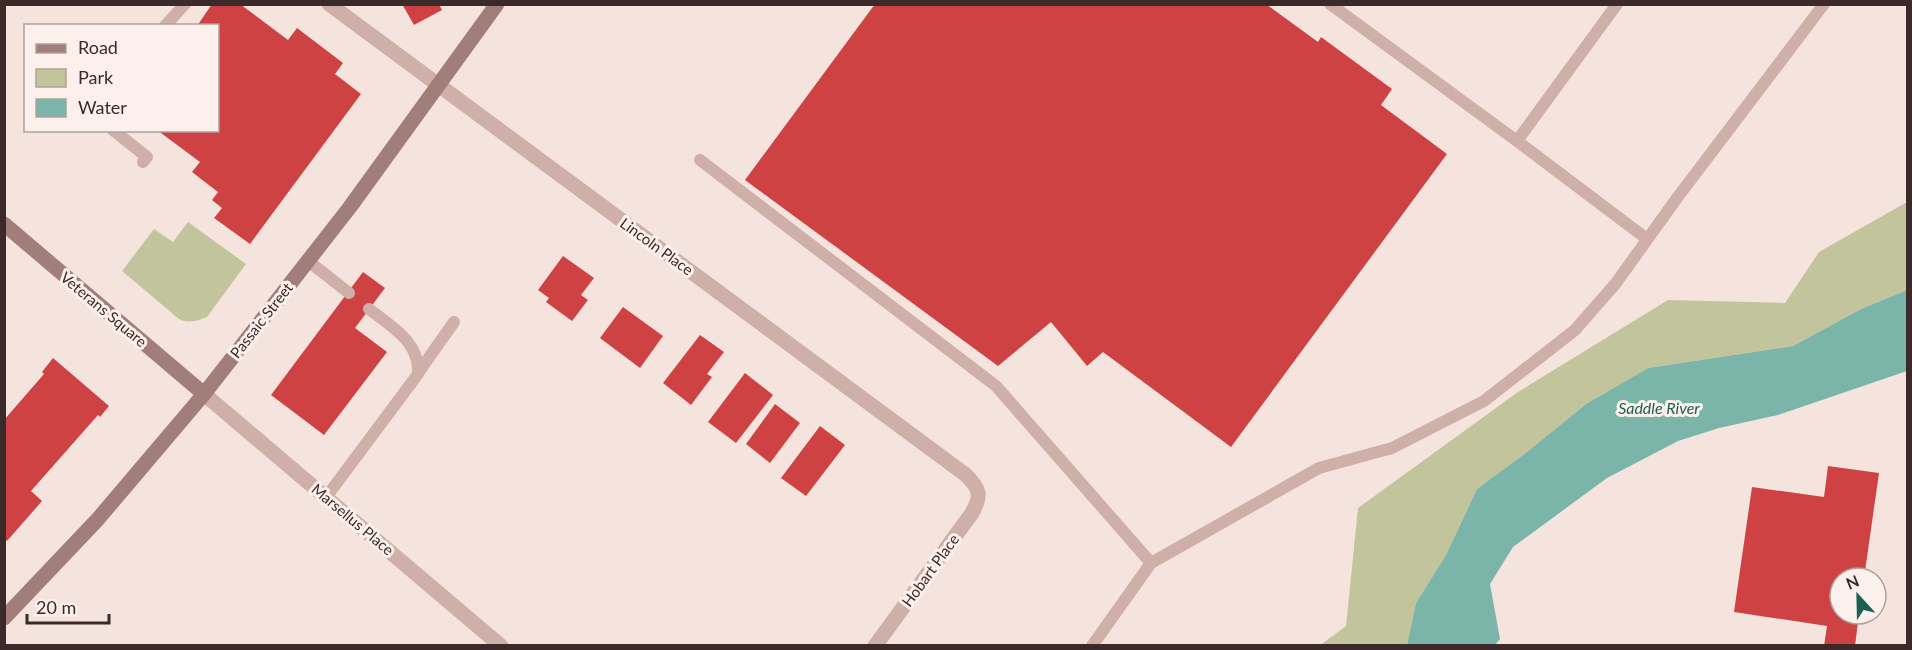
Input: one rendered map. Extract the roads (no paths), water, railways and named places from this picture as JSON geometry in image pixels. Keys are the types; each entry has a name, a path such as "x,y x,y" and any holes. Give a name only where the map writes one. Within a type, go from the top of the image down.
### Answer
{"main road":[{"name":"Passaic Street","path":"4,618 98,519 204,394 350,207 496,4"},
{"name":"Veterans Square","path":"4,224 204,394"}],"street":[{"name":"Lincoln Place","path":"328,4 966,475 975,483 979,493"},
{"name":"Marsellus Place","path":"204,394 501,645"},
{"name":"Hobart Place","path":"875,645 972,513 979,493"}],"lane":[{"path":"167,24 184,4"},
{"path":"1330,4 1647,239"},
{"path":"1517,141 1617,4"},
{"path":"1092,645 1151,563 1319,468 1392,448 1484,401 1575,330 1616,282 1824,4"},
{"path":"116,132 147,157 143,162"},
{"path":"700,160 996,386 1151,563"},
{"path":"307,260 349,292"},
{"path":"369,309 408,339 416,352 419,363 418,374"},
{"path":"327,496 454,322"}],"water":[{"name":"Saddle River","path":"1907,290 1907,371 1778,415 1719,428 1678,441 1607,478 1513,547 1490,584 1500,639 1495,645 1407,645 1416,603 1446,555 1477,489 1586,404 1648,368 1793,346 1861,309"}]}
